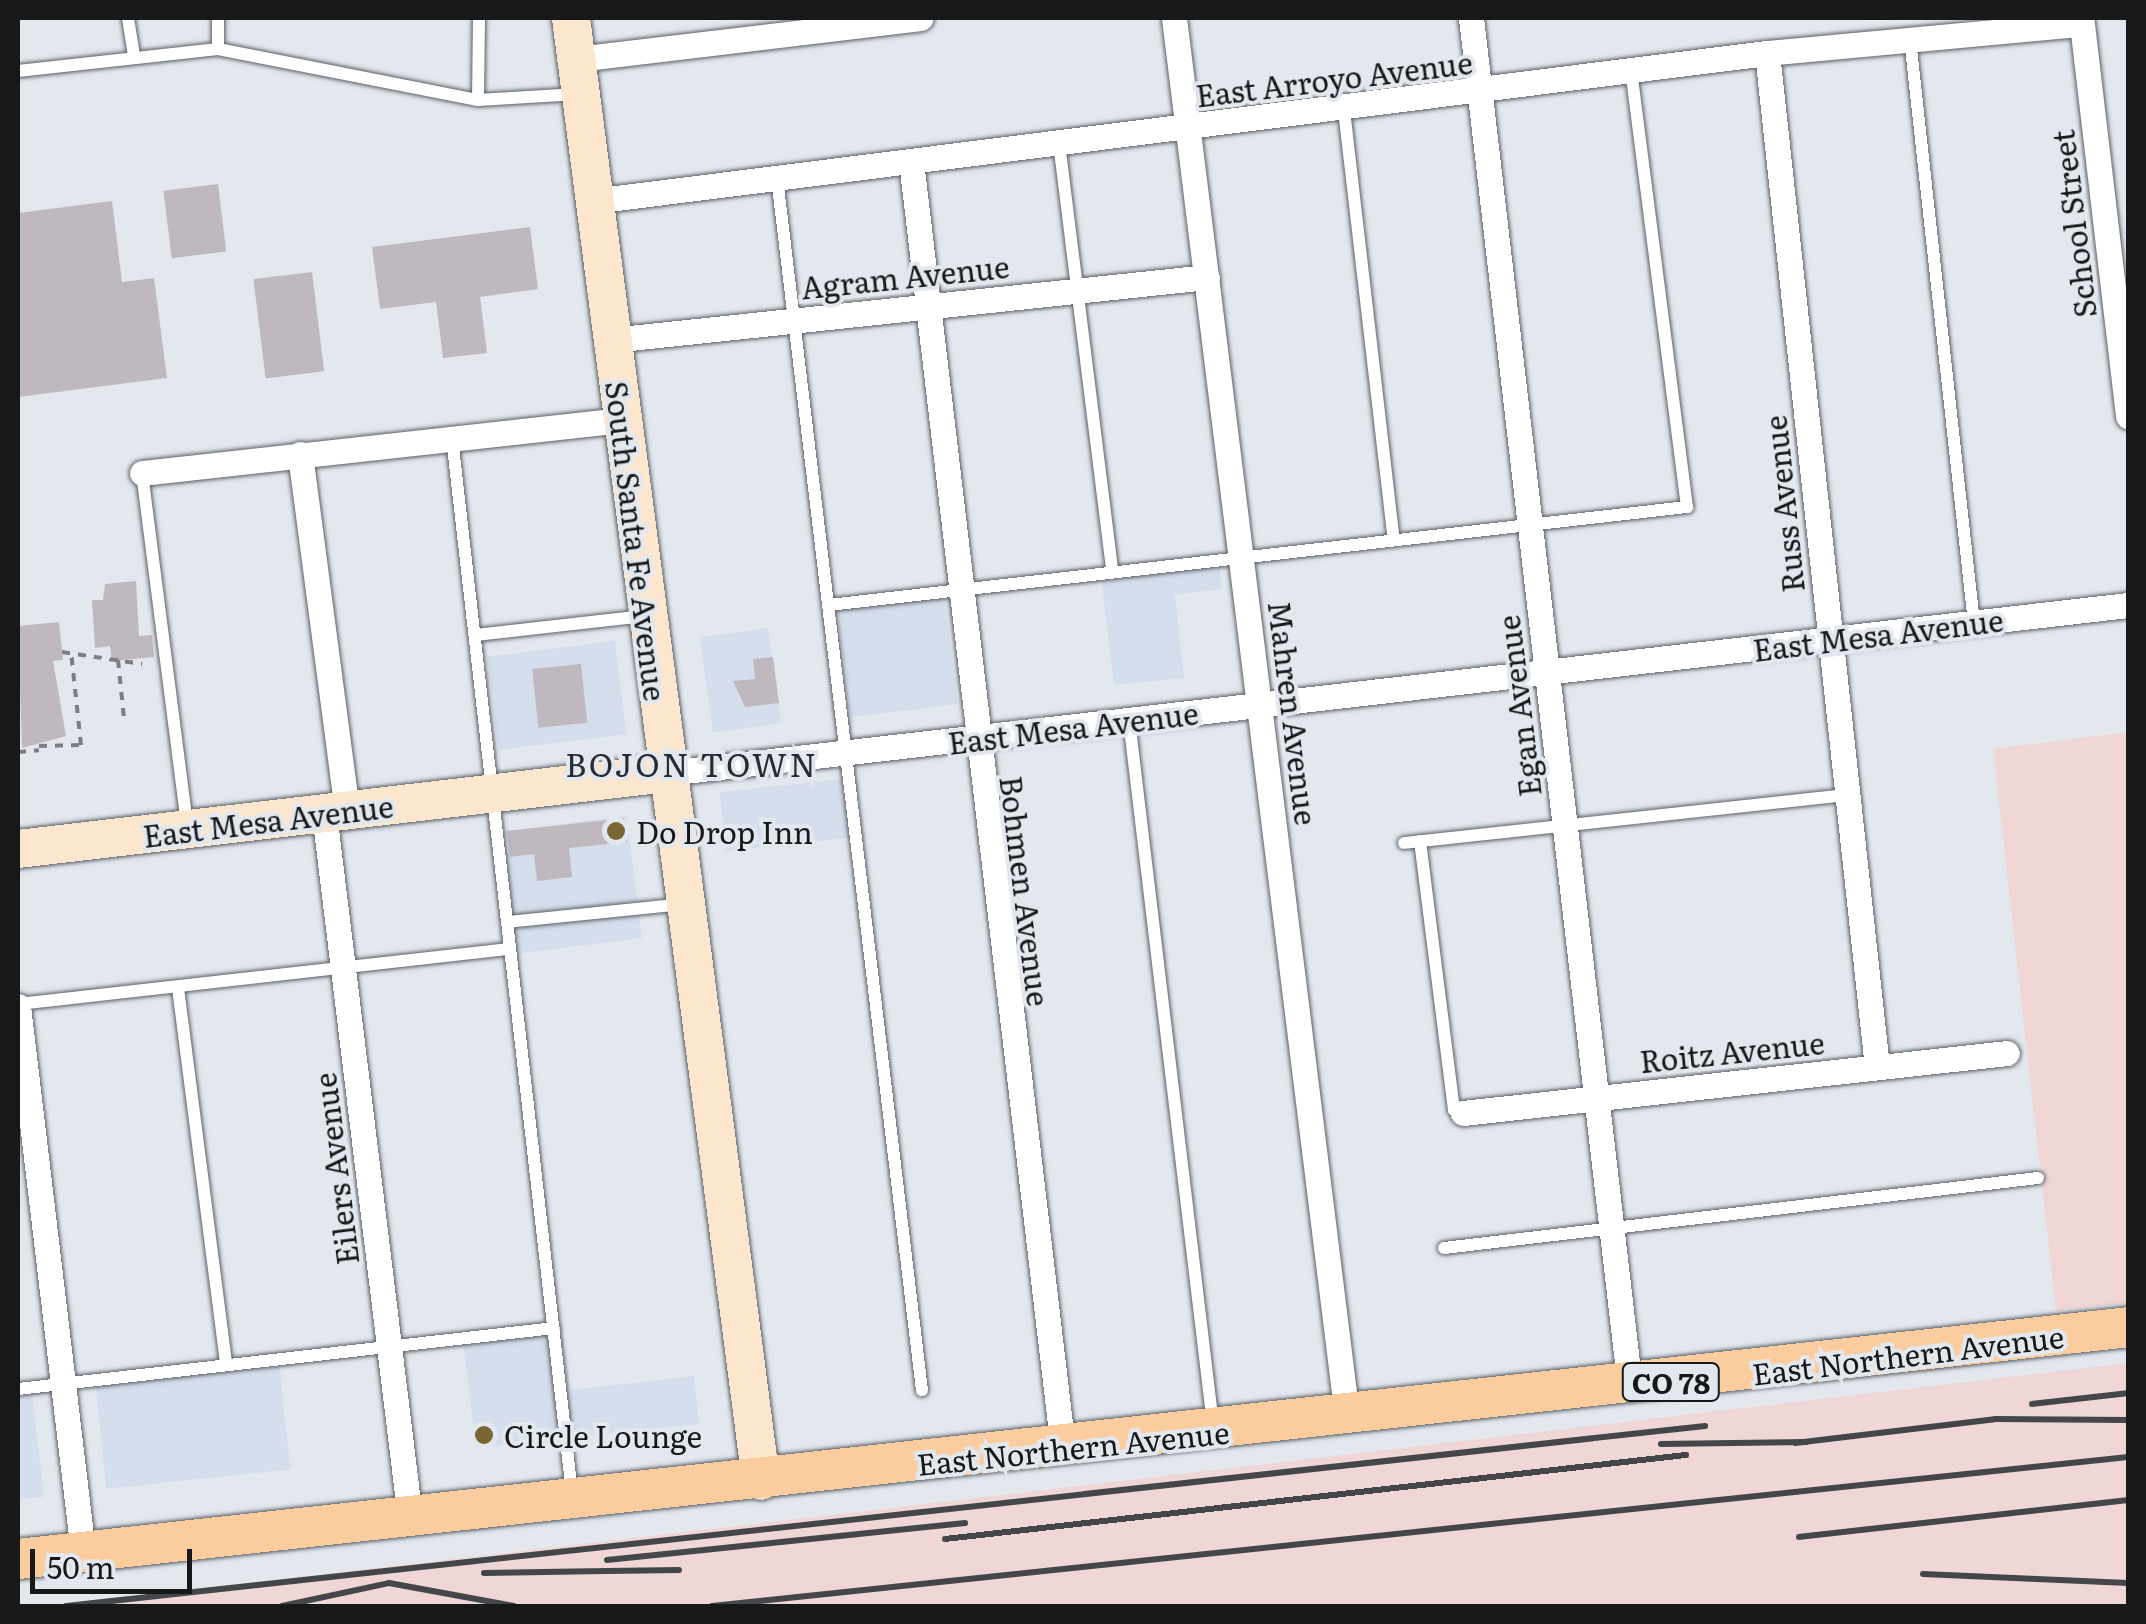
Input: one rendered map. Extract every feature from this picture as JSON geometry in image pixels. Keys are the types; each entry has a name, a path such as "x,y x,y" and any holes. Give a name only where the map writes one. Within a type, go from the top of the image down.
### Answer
{"main road":[{"name":"East Northern Avenue","path":"18,1559 1064,1449 2128,1328"}],"street":[{"name":"South Santa Fe Avenue","path":"572,18 761,1481"},
{"path":"579,76 921,18"},
{"name":"Mahren Avenue","path":"1174,18 1347,1416"},
{"name":"Egan Avenue","path":"1472,18 1630,1386"},
{"name":"East Arroyo Avenue","path":"594,202 1480,94 1767,52 2082,24"},
{"name":"School Street","path":"2082,24 2128,416"},
{"name":"Russ Avenue","path":"1767,52 1876,1068"},
{"name":"Bohmen Avenue","path":"911,161 974,738 1064,1449"},
{"name":"Agram Avenue","path":"611,340 1207,277"},
{"path":"142,473 622,420"},
{"name":"Eilers Avenue","path":"300,454 336,812 344,970 410,1518"},
{"name":"East Mesa Avenue","path":"18,849 2128,604"},
{"path":"18,1006 83,1552"},
{"name":"Roitz Avenue","path":"1463,1113 2008,1053"}],"lane":[{"path":"128,18 134,58"},
{"path":"218,18 218,49"},
{"path":"478,100 479,18"},
{"path":"1910,39 1974,623"},
{"path":"18,71 218,49 478,100 579,76"},
{"path":"829,606 957,588 1687,507 1631,72"},
{"path":"1344,110 1394,540"},
{"path":"1059,143 1112,571"},
{"path":"777,178 922,1390"},
{"path":"452,438 573,1500"},
{"path":"142,473 187,829"},
{"path":"474,636 648,616"},
{"path":"1129,720 1214,1432"},
{"path":"1404,843 1847,795"},
{"path":"1420,841 1454,1110 1463,1113"},
{"path":"507,922 684,904"},
{"path":"18,1006 510,949"},
{"path":"178,988 226,1365"},
{"path":"1444,1248 2038,1178"},
{"path":"18,1389 554,1328"}],"path":[{"path":"18,752 81,744 71,651"},
{"path":"62,652 142,664"},
{"path":"119,663 124,718"}],"shaded area":[{"path":"1219,563 1222,589 1175,595 1184,678 1114,685 1101,576"},
{"path":"944,594 958,704 850,717 837,607"},
{"path":"768,628 781,723 713,733 700,638"},
{"path":"615,641 626,734 498,750 487,657"},
{"path":"2128,732 2128,1303 2056,1311 1993,749"},
{"path":"843,779 849,838 726,851 720,792"},
{"path":"627,816 642,938 515,954 500,832"},
{"path":"562,1323 570,1390 694,1376 699,1424 476,1448 462,1334"},
{"path":"279,1362 290,1469 106,1489 95,1381"},
{"path":"2128,1363 2128,1606 52,1606"},
{"path":"32,1391 44,1497 18,1500 18,1393"}],"building":[{"path":"218,184 226,251 172,258 163,191"},
{"path":"112,201 122,282 154,278 167,378 18,397 18,213"},
{"path":"530,227 538,289 480,297 487,353 443,358 436,302 380,309 372,247"},
{"path":"312,272 324,371 266,378 253,279"},
{"path":"136,581 139,636 152,635 154,657 112,661 110,646 95,648 92,600 103,600 105,584"},
{"path":"59,622 63,660 53,661 66,736 22,748 18,626"},
{"path":"773,657 779,703 745,707 733,681 755,679 753,659"},
{"path":"581,664 587,723 538,728 532,669"},
{"path":"624,818 627,842 569,848 572,877 537,881 534,854 510,857 507,831"}],"railway":[{"path":"2032,1404 2128,1393"},
{"path":"1795,1443 1995,1419 2128,1420"},
{"path":"66,1606 1705,1426"},
{"path":"1661,1444 1806,1442"},
{"path":"945,1539 1686,1455"},
{"path":"712,1606 2128,1457"},
{"path":"1799,1537 2128,1500"},
{"path":"607,1560 965,1523"},
{"path":"484,1573 679,1570"},
{"path":"1923,1574 2128,1583"},
{"path":"282,1606 389,1583 514,1606"}],"place":[{"name":"Do Drop Inn","path":"616,831"},
{"name":"Circle Lounge","path":"484,1435"}],"district":[{"name":"BOJON TOWN","path":"692,763"}]}
